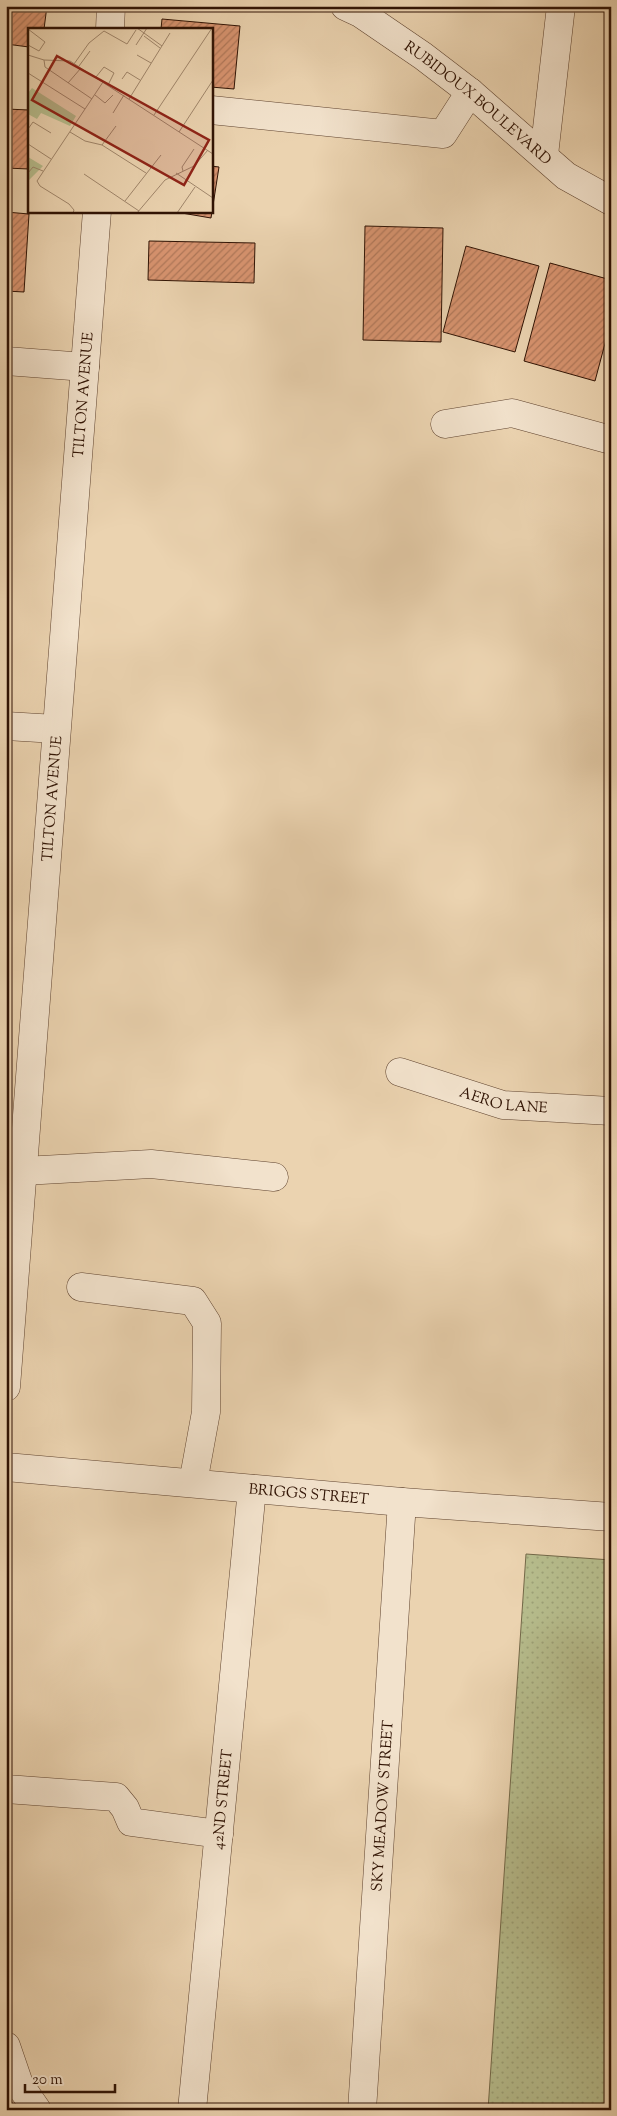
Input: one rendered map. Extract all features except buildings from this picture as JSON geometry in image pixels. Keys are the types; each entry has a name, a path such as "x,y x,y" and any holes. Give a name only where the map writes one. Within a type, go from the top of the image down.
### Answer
{"street":[{"path":"110,28 111,6"},
{"name":"RUBIDOUX BOULEVARD","path":"345,6 360,13 408,45 470,92 566,176 611,201"},
{"path":"544,155 561,6"},
{"path":"212,110 443,134 470,92"},
{"name":"TILTON AVENUE","path":"6,1387 23,1171 18,1100 56,730 97,212"},
{"path":"6,361 85,367"},
{"path":"445,424 512,413 611,440"},
{"path":"6,726 56,730"},
{"name":"AERO LANE","path":"400,1072 502,1104 611,1110"},
{"path":"23,1171 151,1164 274,1177"},
{"path":"80,1287 193,1301 207,1323 206,1412 193,1483"},
{"name":"BRIGGS STREET","path":"6,1467 402,1502 611,1517"},
{"name":"42ND STREET","path":"192,2110 252,1489"},
{"name":"SKY MEADOW STREET","path":"362,2110 402,1502"},
{"path":"6,1789 116,1797 125,1808 131,1822 219,1834"},
{"path":"6,2046 19,2084 37,2110"}],"green space":[{"path":"526,1554 611,1560 611,2110 488,2110"}]}
